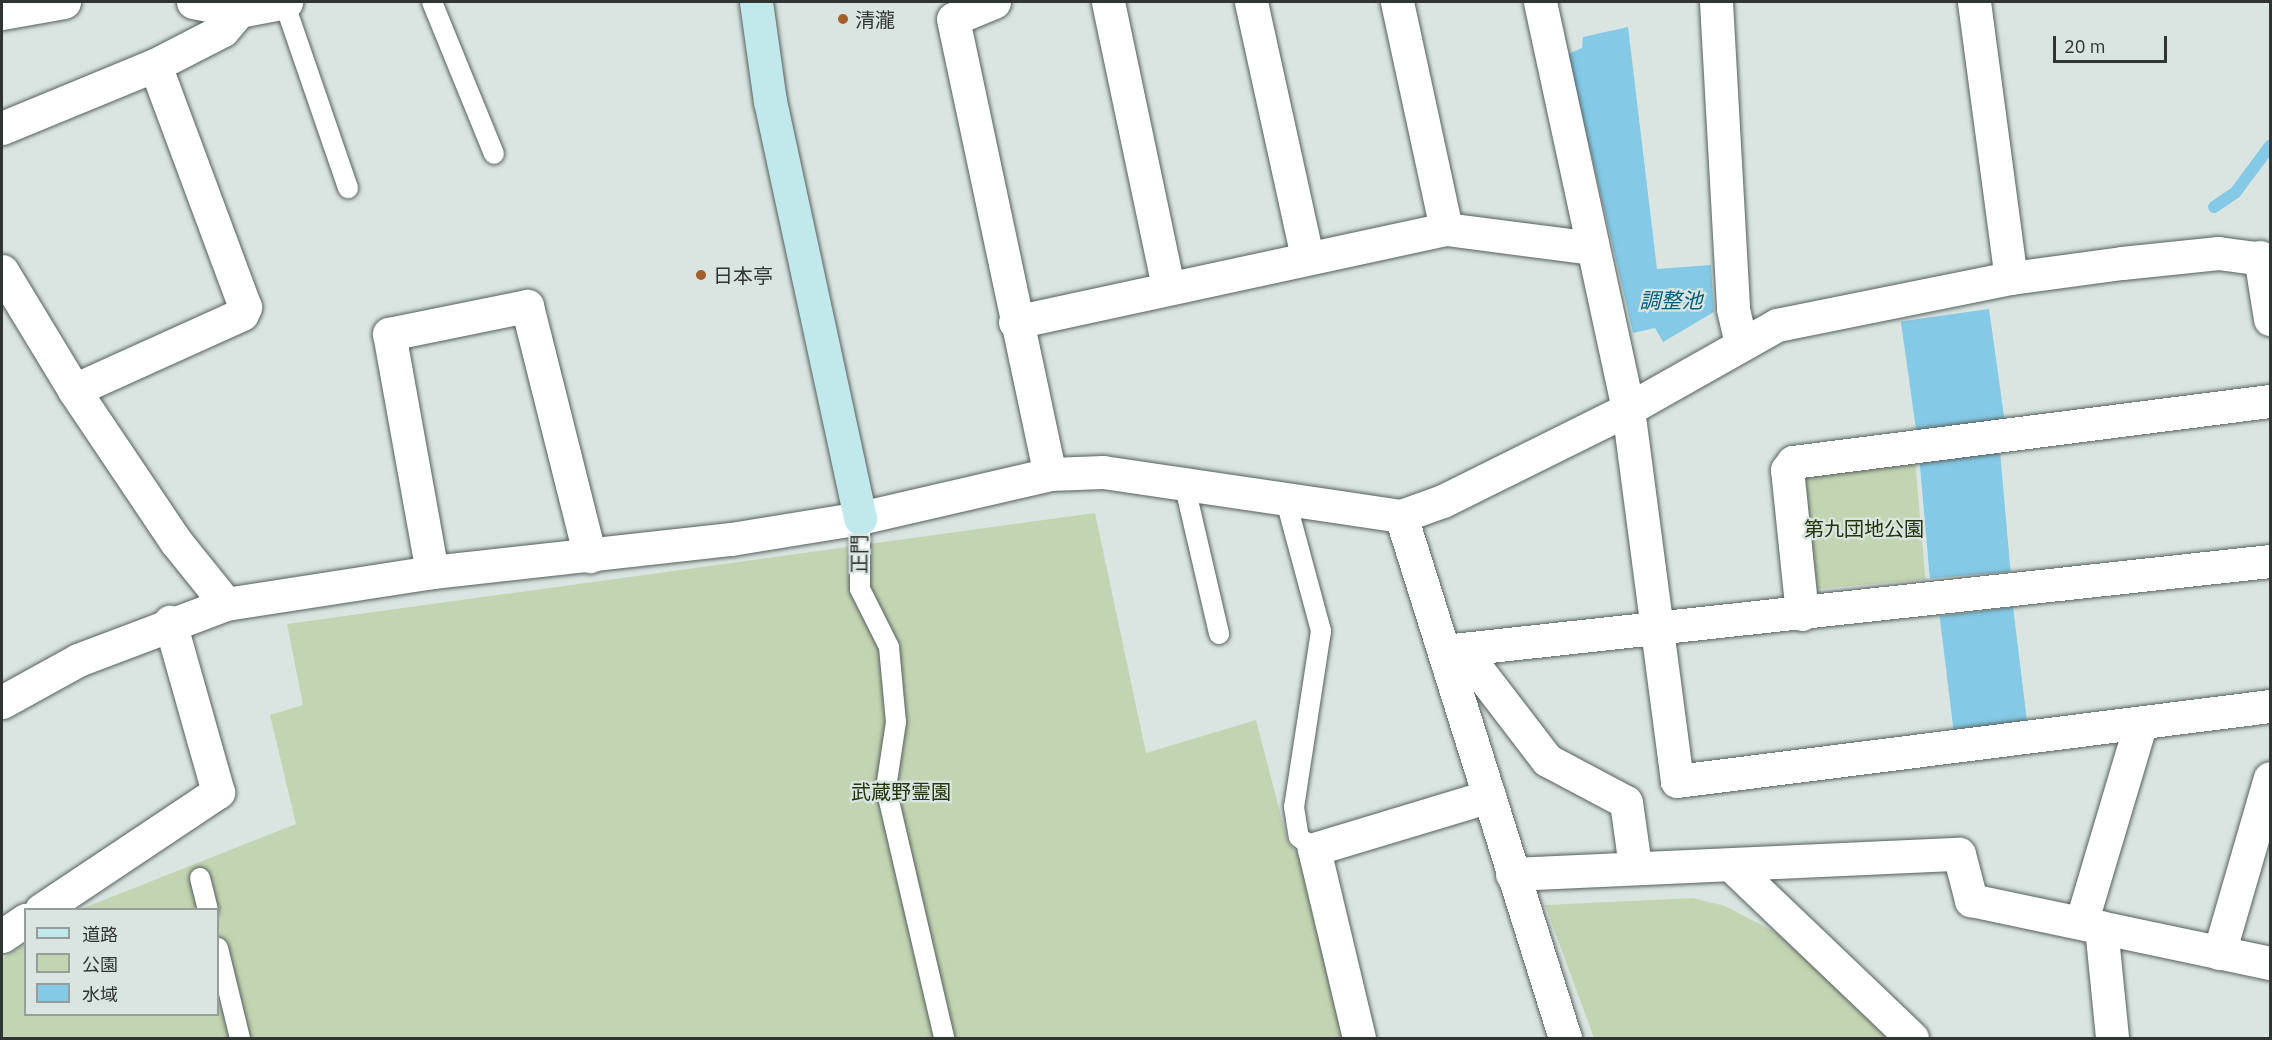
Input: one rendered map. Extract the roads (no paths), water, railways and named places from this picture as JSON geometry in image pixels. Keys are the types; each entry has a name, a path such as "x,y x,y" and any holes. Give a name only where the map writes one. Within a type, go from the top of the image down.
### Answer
{"street":[{"path":"2,13 64,2"},
{"path":"193,2 239,11 285,2"},
{"path":"756,2 770,101 860,519"},
{"path":"994,2 953,20 1050,474"},
{"path":"1108,2 1168,287"},
{"path":"1251,2 1307,256"},
{"path":"1397,2 1446,229"},
{"path":"1540,2 1628,409 1677,781 2140,726 2271,706"},
{"path":"1716,2 1733,309 1741,343"},
{"path":"1974,2 2011,278"},
{"path":"2,128 154,65 223,30 239,11"},
{"path":"74,390 242,314 245,307 154,65"},
{"path":"1016,322 1307,256 1446,229 1592,248"},
{"path":"2,702 78,660 170,622 226,604 432,572 590,556 860,519 1050,474 1102,472 1184,483 1286,501 1401,516 1443,501 1628,409 1741,343 1813,315 2011,278 2218,253 2265,258 2271,319"},
{"path":"2,271 74,390 177,543 226,604"},
{"path":"432,572 388,334 527,306 590,556"},
{"path":"1802,614 1787,470 1793,462 2271,401"},
{"path":"1401,516 1455,652 1489,796 1565,1038"},
{"path":"1455,652 2271,561"},
{"path":"43,908 218,792 170,622"},
{"path":"1455,652 1547,760 1626,802 1635,866"},
{"path":"2112,1038 2091,923 2140,726"},
{"path":"2219,953 2271,778"},
{"path":"1359,1038 1314,849 1489,796"},
{"path":"1512,874 1635,866 1732,866 1959,854 1971,900 2091,923 2271,963"},
{"path":"1732,866 1912,1038"},
{"path":"2,936 24,921"}],"lane":[{"path":"285,2 348,188"},
{"path":"432,2 494,154"},
{"path":"1184,483 1219,634"},
{"path":"1286,501 1321,631 1294,807 1299,837 1314,849"},
{"name":"正門","path":"860,519 860,589 889,647 896,722 886,788 944,1038"},
{"path":"200,878 208,908"},
{"path":"219,952 240,1038"}],"water":[{"name":"調整池","path":"1628,27 1657,269 1711,265 1714,312 1663,342 1655,328 1633,333 1568,54 1582,48 1583,37"},
{"path":"1989,309 2005,420 1916,432 1901,321"},
{"path":"2000,451 2011,572 1930,579 1919,458"},
{"path":"2013,607 2028,725 1954,734 1940,616"}],"waterway":[{"path":"2214,207 2235,193 2270,146"}],"place":[{"name":"清瀧","path":"843,19"},
{"name":"日本亭","path":"701,275"}],"park label":[{"name":"第九団地公園","path":"1864,528"},
{"name":"武蔵野霊園","path":"901,791"}]}
